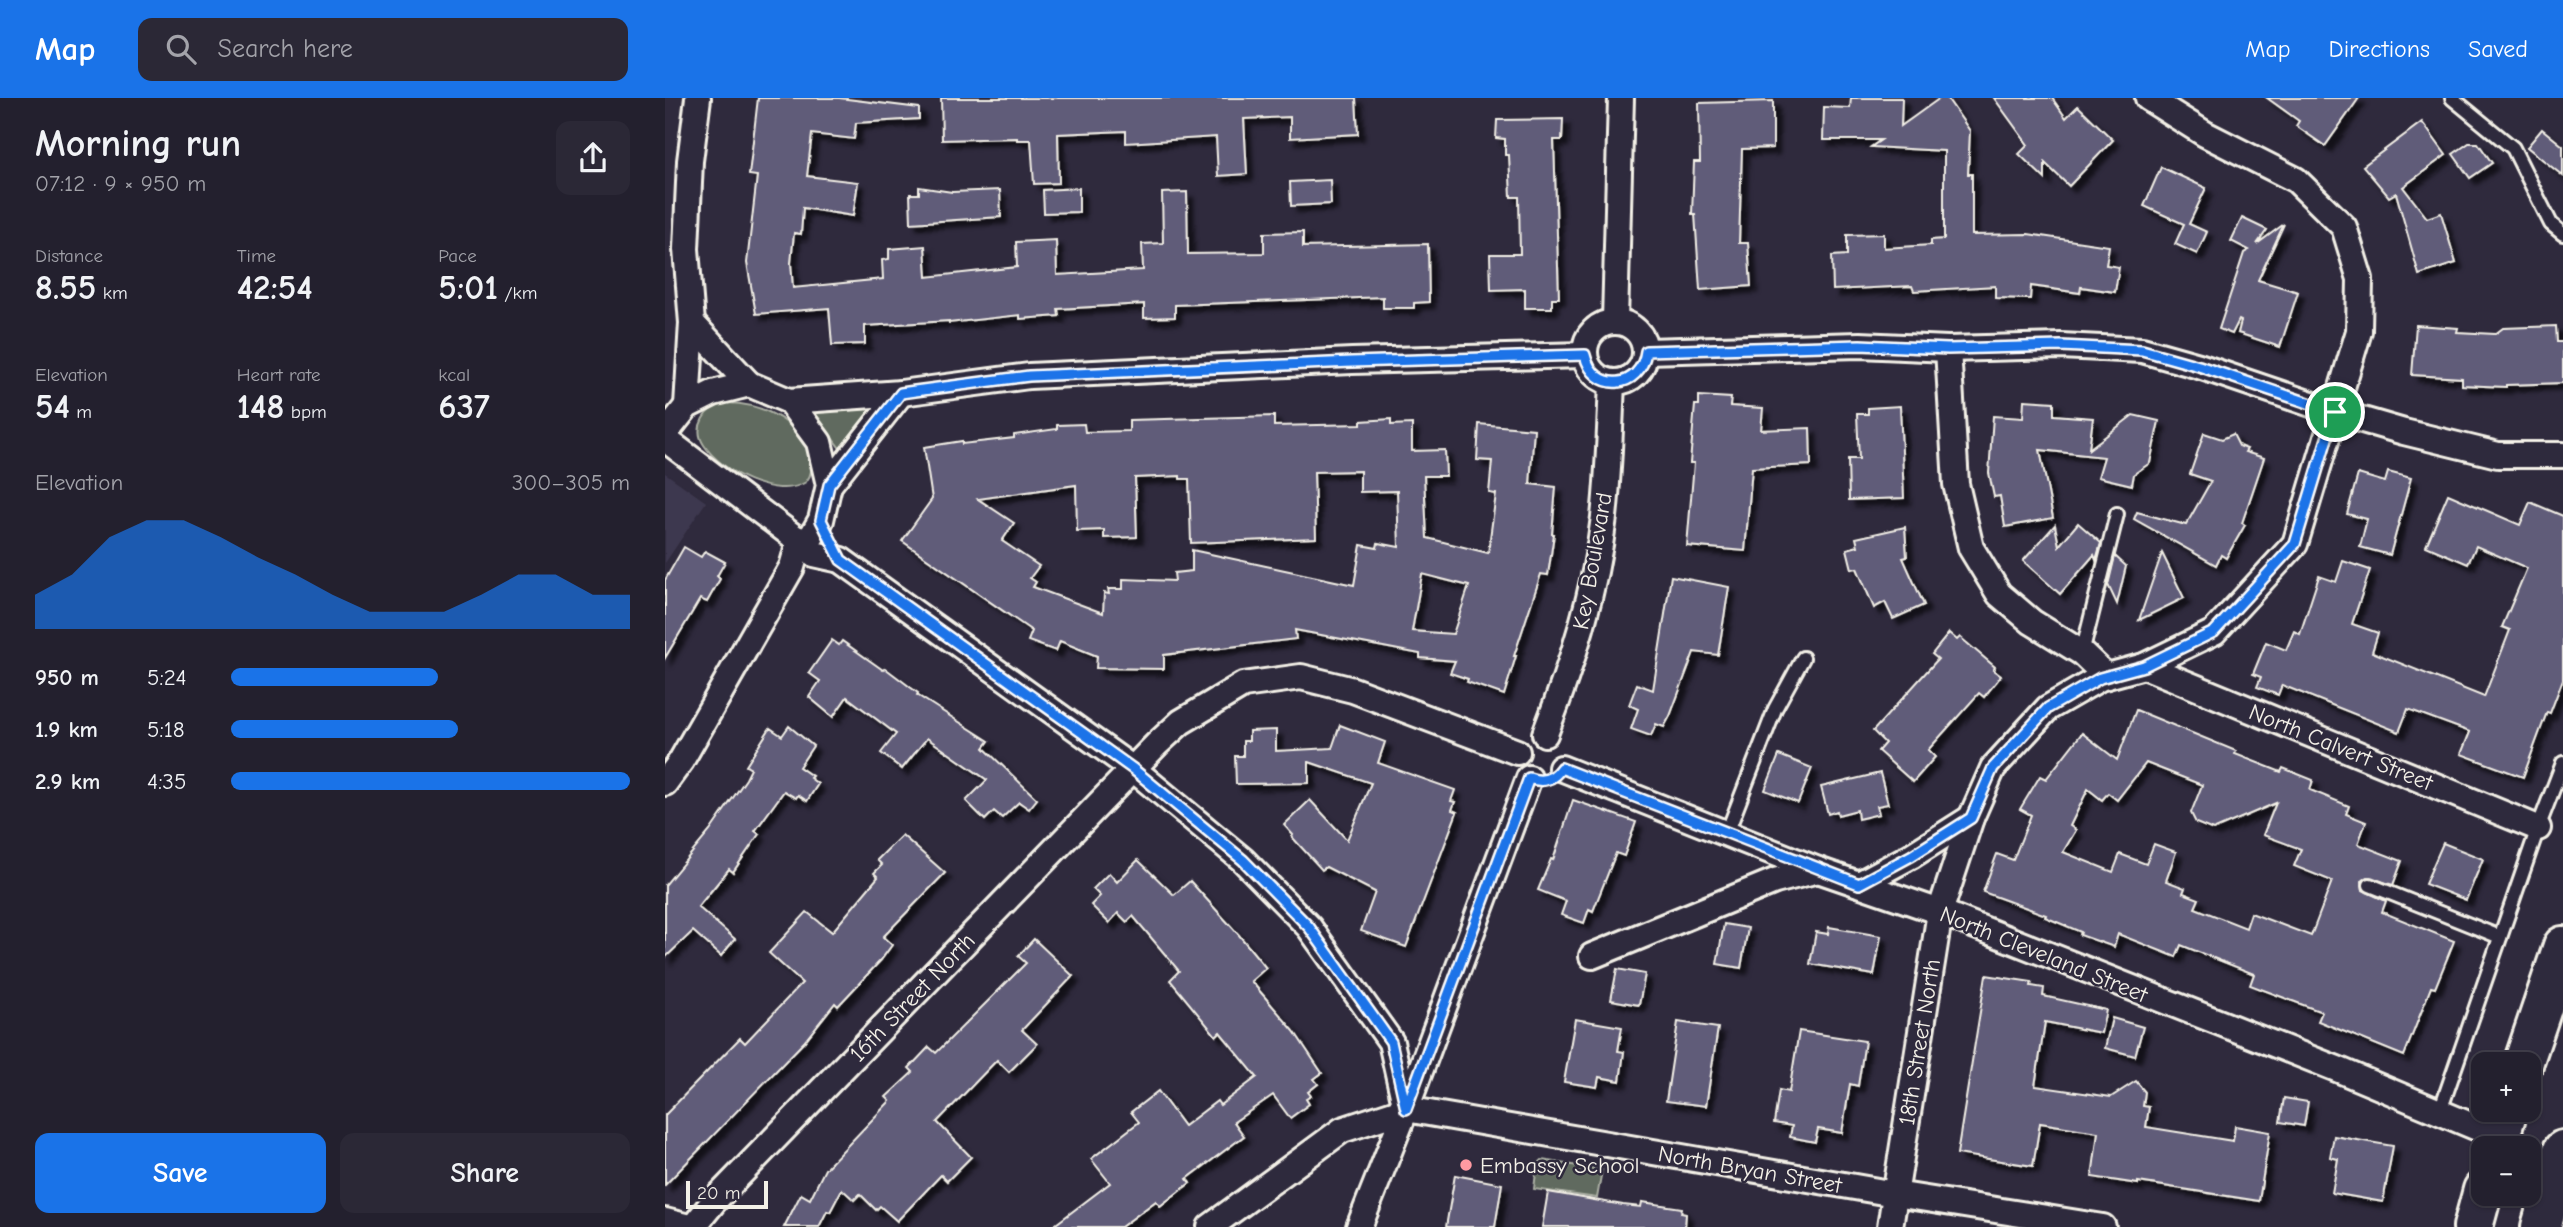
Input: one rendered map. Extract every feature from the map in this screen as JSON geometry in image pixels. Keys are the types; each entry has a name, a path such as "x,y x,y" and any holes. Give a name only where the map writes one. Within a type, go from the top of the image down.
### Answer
{"main road":[{"path":"2527,1052 2563,946"},
{"path":"2473,1227 2479,1206"},
{"path":"2538,1206 2541,1227"}],"street":[{"path":"687,407 692,323 686,249 690,161 698,98"},
{"path":"1615,321 1621,98"},
{"name":"18th Street North","path":"1890,1227 1940,912 1971,818 1993,768 2048,708 2106,676 2144,666 2214,632 2295,544 2359,331 2360,279 2344,227 2296,180 2205,134 2148,98"},
{"path":"1615,321 1635,328 1643,338 1646,351 1643,364 1636,374 1625,381 1612,382 1594,374 1585,355 1586,344 1592,332 1603,324 1615,321"},
{"path":"692,323 749,384 789,401 901,393 1029,376 1585,355"},
{"path":"1646,351 1860,345 1948,349 2061,346 2142,350 2199,366 2335,412 2498,455 2563,455"},
{"path":"1948,349 1956,484 1971,548 2000,594 2032,622 2082,653 2106,676"},
{"name":"Key Boulevard","path":"1545,734 1581,631 1598,557 1604,516 1612,382"},
{"path":"749,384 713,393 687,407 665,436 814,554 841,560 1133,769 1243,860 1309,927 1391,1042 1406,1109"},
{"path":"665,783 681,761 792,567 803,543 821,520 829,485 901,393"},
{"path":"789,401 819,442 829,485"},
{"path":"821,520 841,560"},
{"name":"North Calvert Street","path":"2144,666 2538,828"},
{"path":"1133,769 1181,723 1243,685 1301,677 1353,690 1517,752"},
{"path":"1545,734 1556,740 1562,750 1561,768 1554,776 1545,780 1529,778 1518,767 1517,752 1525,738 1545,734"},
{"name":"North Cleveland Street","path":"1561,768 1818,870 1940,912 2504,1136"},
{"name":"16th Street North","path":"691,1227 1133,769"},
{"path":"1359,1227 1406,1109 1529,778"},
{"path":"1859,884 1911,856 1971,818"},
{"path":"1593,956 1775,880 1818,870"},
{"path":"1210,1227 1342,1130 1406,1109"},
{"name":"North Bryan Street","path":"1406,1109 1895,1194 2103,1227"},
{"path":"665,1221 691,1227"}],"lane":[{"path":"2452,98 2513,148 2551,224 2563,234"},
{"path":"2082,653 2117,514"},
{"path":"1727,833 1775,709 1803,658"},
{"path":"2440,1111 2563,763"},
{"path":"2370,885 2500,937"}],"shaded area":[{"path":"665,473 706,502 665,563"}],"green space":[{"path":"724,403 764,410 777,416 798,433 810,457 811,470 806,482 794,487 765,485 736,473 712,455 701,438 700,425 707,413"},
{"path":"819,409 874,409 843,448 839,447 815,415"},
{"path":"1542,1160 1602,1170 1597,1198 1534,1189 1537,1165"}],"building":[{"path":"758,98 839,98 919,108 919,119 856,123 854,139 812,134 807,176 858,182 853,216 803,208 801,234 794,233 791,263 793,288 883,279 882,260 889,259 889,249 925,246 927,277 1017,267 1016,242 1056,240 1057,275 1143,270 1142,244 1163,243 1162,193 1187,192 1188,254 1264,253 1264,233 1303,232 1303,247 1428,244 1429,302 1414,303 1414,308 1383,308 1383,297 1175,305 1175,317 1144,318 1144,304 1058,309 1059,316 1020,319 1020,315 949,323 865,326 865,344 832,345 829,308 756,314 747,263 757,176 749,175"},
{"path":"941,98 1356,98 1358,134 1290,138 1290,117 1244,119 1247,174 1218,176 1216,137 1126,143 1126,131 1058,134 1059,183 1034,184 1031,140 942,140"},
{"path":"1851,98 1902,98 1901,126 1940,98 1947,98 1970,131 1968,174 1972,174 1972,235 2028,234 2109,246 2106,265 2119,267 2115,292 2081,287 2080,293 2031,286 2030,299 1995,298 1995,286 1914,291 1912,286 1833,290 1832,256 1847,255 1847,235 1884,234 1884,248 1931,245 1931,240 1944,239 1944,151 1871,147 1881,140 1823,140 1824,107 1850,108"},
{"path":"1994,98 2052,98 2066,118 2078,106 2113,140 2069,186 2045,163 2045,179 2019,154 2028,145"},
{"path":"2267,98 2359,98 2325,146 2296,126 2299,121"},
{"path":"1773,101 1773,148 1742,149 1739,243 1748,243 1751,286 1700,290 1695,214 1692,214 1694,162 1700,162 1699,103"},
{"path":"1563,119 1562,140 1554,140 1559,298 1552,298 1552,308 1525,308 1525,289 1491,290 1490,254 1520,254 1519,197 1511,197 1509,155 1505,155 1505,139 1496,138 1497,120"},
{"path":"2422,122 2446,155 2403,187 2427,218 2441,213 2456,263 2419,275 2396,193 2389,197 2363,166"},
{"path":"2542,129 2563,146 2563,176 2527,147"},
{"path":"2469,143 2478,143 2492,163 2470,178 2453,154"},
{"path":"2161,167 2206,188 2189,224 2207,232 2197,254 2175,244 2184,224 2144,206"},
{"path":"1330,180 1331,204 1291,206 1290,182"},
{"path":"919,187 952,192 1000,190 1001,217 911,223 910,194 919,194"},
{"path":"1079,188 1079,212 1044,213 1043,190"},
{"path":"2242,218 2267,230 2257,244 2284,224 2258,280 2298,292 2280,347 2238,333 2239,320 2232,334 2219,329 2244,253 2249,250 2231,241"},
{"path":"2416,325 2458,328 2457,332 2495,334 2503,328 2556,326 2557,342 2563,342 2563,383 2506,387 2462,385 2462,378 2412,375"},
{"path":"1699,396 1731,398 1730,406 1763,408 1761,430 1810,428 1811,465 1752,468 1745,551 1687,546 1694,463 1690,463 1695,405 1699,405"},
{"path":"2024,400 2054,402 2054,415 2093,418 2089,449 2133,415 2159,421 2150,463 2134,474 2132,485 2098,477 2104,457 2040,450 2053,518 2005,527 2000,496 1994,497 1989,473 1993,416 2023,418"},
{"path":"1900,406 1904,498 1849,500 1848,459 1859,459 1857,414 1868,414 1868,408"},
{"path":"1274,416 1274,426 1361,424 1361,421 1391,419 1391,425 1412,424 1412,451 1445,450 1446,476 1424,476 1427,538 1488,553 1496,494 1489,493 1492,461 1477,460 1479,424 1534,429 1530,484 1556,487 1554,534 1548,575 1541,574 1504,695 1450,673 1455,661 1420,658 1420,654 1295,630 1296,639 1164,655 1164,669 1096,668 1097,656 1060,641 1056,651 1028,641 1032,631 902,541 932,499 924,447 962,441 962,444 1014,438 1014,435 1057,429 1057,425 1084,424 1085,432 1129,431 1129,420","holes":["1360,471 1360,492 1397,491 1399,547 1378,543 1377,548 1361,545 1354,585 1192,550 1192,571 1174,573 1175,581 1123,579 1123,589 1108,589 1109,594 1104,593 1103,613 1033,587 1036,582 1030,578 1039,566 1002,541 1014,523 978,499 1076,485 1077,531 1104,530 1104,538 1137,537 1135,478 1180,476 1180,479 1189,479 1191,543 1316,538 1314,472","1422,574 1469,586 1453,634 1412,631"]},
{"path":"2204,433 2222,439 2233,434 2239,446 2247,449 2245,452 2264,458 2242,523 2245,525 2226,558 2221,555 2216,565 2134,519 2137,512 2186,525 2211,481 2190,474"},
{"path":"2388,472 2411,478 2390,555 2360,547 2367,519 2347,514 2358,474 2385,482"},
{"path":"2448,494 2520,525 2530,502 2563,516 2563,679 2550,713 2547,712 2523,777 2461,754 2470,732 2408,709 2399,732 2282,685 2278,695 2257,687 2261,677 2253,674 2266,642 2286,650 2294,631 2300,634 2319,576 2336,582 2343,561 2370,570 2352,624 2378,633 2372,652 2484,697 2510,630 2502,627 2527,568 2476,546 2468,564 2426,546"},
{"path":"2078,523 2101,543 2096,560 2094,555 2060,594 2023,561 2055,525 2059,546"},
{"path":"1905,527 1907,557 1903,558 1924,605 1893,619 1885,602 1874,608 1857,568 1852,569 1847,549 1858,546 1856,538"},
{"path":"684,547 701,557 705,551 725,562 717,576 720,579 707,602 700,599 665,658 665,580"},
{"path":"2162,553 2184,598 2139,620"},
{"path":"2115,556 2126,566 2117,604 2108,585"},
{"path":"1671,576 1729,587 1718,655 1694,652 1670,716 1664,727 1656,724 1651,736 1631,729 1638,709 1629,705 1637,684 1653,690"},
{"path":"1949,633 1957,640 1960,637 1995,667 1993,670 2001,676 1984,697 1979,693 1928,750 1935,757 1913,782 1878,751 1885,743 1873,731 1938,659 1932,654"},
{"path":"832,640 839,645 842,641 883,670 885,668 918,693 917,695 989,741 984,748 1037,799 1029,809 1019,802 1002,818 994,811 985,820 966,801 987,780 927,738 902,769 881,753 896,734 847,697 833,717 809,697 820,681 809,673"},
{"path":"2136,710 2236,751 2235,754 2281,772 2283,768 2313,780 2310,790 2349,806 2346,814 2366,822 2358,844 2402,861 2393,885 2368,877 2362,881 2363,890 2386,901 2382,912 2454,941 2435,988 2431,987 2404,1056 2318,1021 2322,1012 2250,985 2254,974 2181,945 2176,957 2118,934 2114,947 2080,935 2081,932 2045,917 2046,915 1983,892 1997,854 2013,860 2031,815 2020,809 2040,776 2046,779 2082,733 2117,760","holes":["2146,763 2202,785 2191,813 2196,823 2213,830 2276,803 2263,835 2301,849 2294,866 2332,881 2311,936 2251,913 2246,928 2195,908 2199,899 2183,893 2185,888 2166,881 2176,852 2154,844 2146,864 2120,854 2113,872 2063,852 2076,830 2070,826 2088,789 2102,800 2108,793 2117,800"]},
{"path":"1340,725 1385,742 1378,763 1455,790 1451,801 1455,802 1452,810 1457,812 1406,947 1361,931 1375,892 1326,867 1322,870 1284,825 1310,800 1347,840 1371,783 1309,762 1309,783 1236,784 1235,756 1243,756 1243,741 1249,741 1249,731 1276,730 1276,751 1332,748"},
{"path":"789,726 813,746 799,767 818,784 807,801 784,791 755,831 759,834 733,872 729,869 698,907 735,939 721,956 693,931 665,958 665,885 710,831 746,779 751,769 746,766 770,728 782,736"},
{"path":"1779,755 1812,768 1798,803 1765,790"},
{"path":"1880,773 1888,804 1877,806 1879,814 1858,819 1857,810 1838,815 1837,811 1828,814 1821,787"},
{"path":"1573,800 1636,822 1624,856 1616,853 1593,911 1589,909 1584,923 1561,915 1566,901 1538,890 1551,859 1553,860"},
{"path":"902,835 945,873 883,937 892,945 881,960 838,1006 835,1003 804,1042 665,1185 665,1115 740,1038 745,1043 802,983 769,953 807,912 832,932 878,877 874,873 882,865 877,860"},
{"path":"2443,843 2483,859 2466,900 2425,884"},
{"path":"1138,860 1174,895 1190,881 1239,935 1266,968 1251,981 1294,1031 1322,1073 1314,1079 1318,1084 1308,1092 1311,1096 1306,1099 1309,1104 1290,1118 1273,1095 1234,1122 1244,1136 1187,1179 1190,1183 1160,1206 1156,1201 1121,1227 1052,1227 1110,1183 1091,1159 1139,1122 1131,1112 1158,1091 1184,1126 1217,1101 1220,1105 1257,1077 1220,1032 1216,1036 1170,980 1179,971 1133,916 1127,922 1118,913 1109,923 1091,905 1100,896 1093,889 1109,873 1117,882"},
{"path":"1724,924 1748,928 1741,968 1717,964"},
{"path":"1829,927 1881,936 1874,975 1810,964 1816,932 1828,934"},
{"path":"1034,939 1073,976 1022,1030 1037,1044 1009,1072 997,1060 937,1122 971,1157 947,1181 941,1175 897,1221 880,1206 876,1210 860,1194 854,1200 842,1189 819,1227 784,1227 801,1194 810,1199 825,1169 890,1101 886,1097 913,1072 909,1068 929,1047 936,1053 1026,963 1018,956"},
{"path":"1617,969 1645,974 1639,1005 1611,1000"},
{"path":"1986,975 2032,982 2031,986 2044,988 2043,996 2106,1010 2101,1033 2045,1022 2035,1086 2111,1097 2136,1081 2145,1092 2143,1106 2149,1107 2146,1127 2233,1141 2235,1126 2270,1132 2259,1201 2092,1177 2098,1132 2040,1123 2033,1166 1957,1154"},
{"path":"2112,1018 2143,1027 2135,1056 2105,1048"},
{"path":"1575,1019 1622,1027 1618,1051 1624,1052 1620,1081 1599,1077 1597,1087 1564,1082"},
{"path":"1678,1022 1718,1028 1706,1106 1666,1101"},
{"path":"1799,1031 1865,1041 1858,1086 1850,1084 1842,1133 1818,1129 1815,1142 1790,1137 1792,1126 1774,1123 1779,1090 1789,1092"},
{"path":"2284,1098 2308,1102 2304,1126 2280,1122"},
{"path":"2334,1136 2393,1146 2383,1202 2332,1193 2338,1159 2330,1157"},
{"path":"1455,1175 1502,1184 1495,1227 1446,1227"},
{"path":"1548,1192 1623,1205 1641,1207 1642,1202 1682,1208 1681,1213 1686,1214 1685,1227 1542,1227"}],"place":[{"name":"Embassy School","path":"1466,1165"}],"route":[{"path":"1860,345 1948,349 2061,346 2142,350 2199,366 2335,412 2295,544 2214,632 2144,666 2100,678 2048,708 1993,768 1971,818 1911,856 1859,884 1561,768 1554,776 1545,780 1529,778 1406,1109 1391,1042 1309,927 1243,860 1133,769 841,560 821,520 829,485 901,393 1029,376 1585,355 1594,374 1605,381 1618,382 1631,378 1640,370 1646,351 1860,345"}]}
